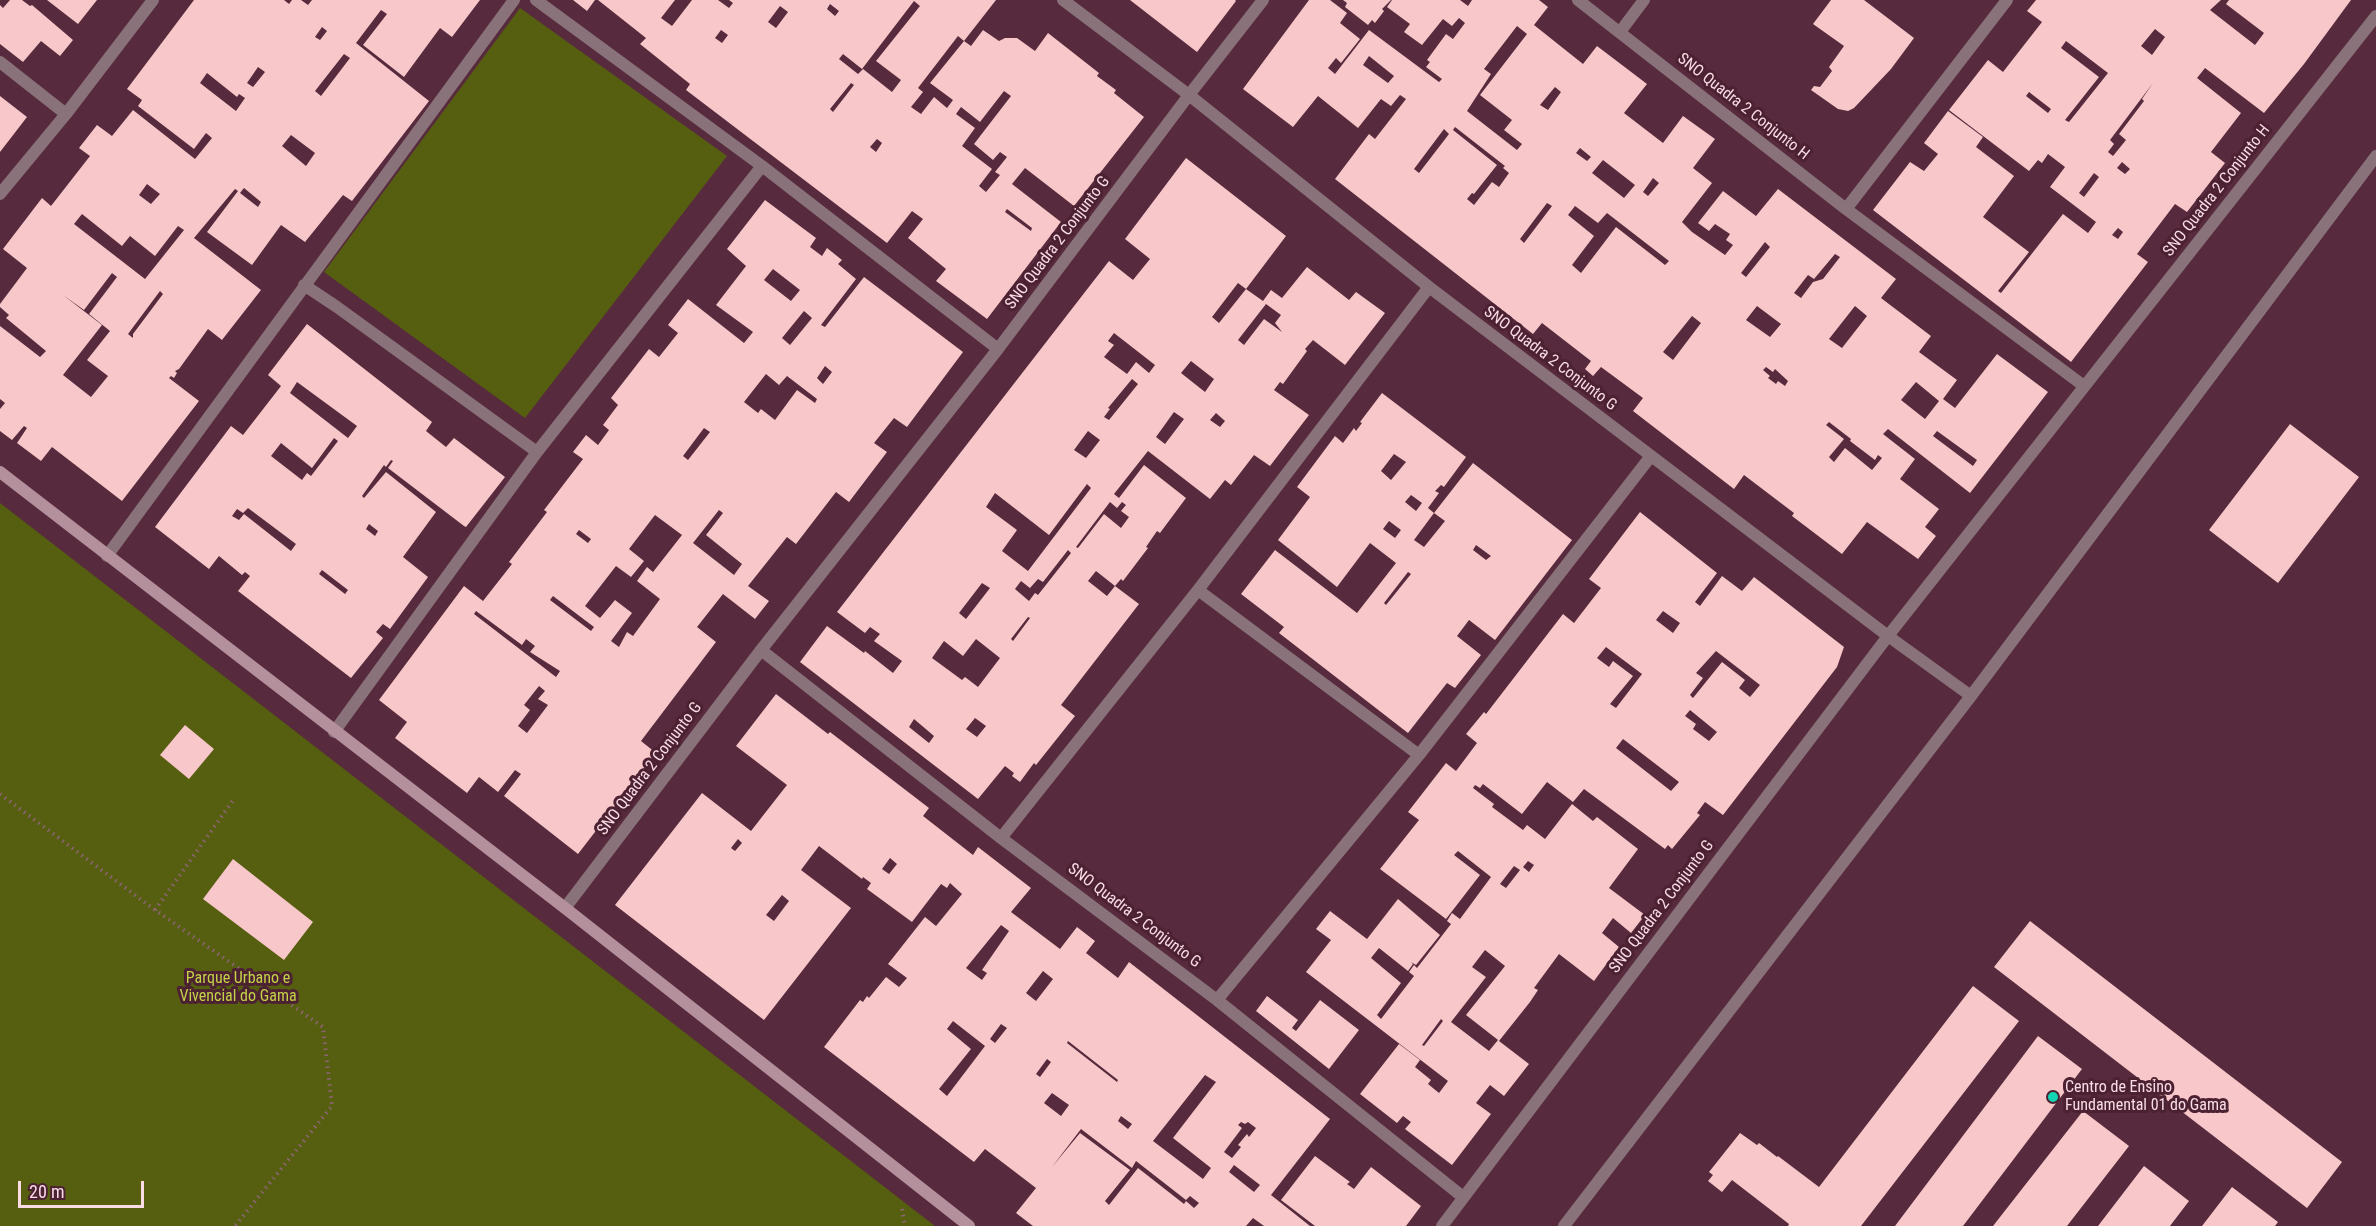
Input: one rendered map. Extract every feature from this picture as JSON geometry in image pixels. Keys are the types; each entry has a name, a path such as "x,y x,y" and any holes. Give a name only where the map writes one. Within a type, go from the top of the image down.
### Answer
{"street":[{"path":"0,194 66,114 153,0"},
{"path":"107,556 514,0"},
{"path":"536,0 762,166 998,350"},
{"path":"1063,0 1189,95 1263,0"},
{"name":"SNO Quadra 2 Conjunto H","path":"1578,0 1846,208 2084,386"},
{"path":"1620,32 1644,0"},
{"path":"1846,208 2007,0"},
{"name":"SNO Quadra 2 Conjunto H","path":"1888,636 2376,16"},
{"path":"0,62 66,114"},
{"name":"SNO Quadra 2 Conjunto G","path":"565,908 761,650 998,350 1189,95 1429,287 1888,636 1971,696"},
{"path":"1564,1226 1971,696 2376,156"},
{"path":"334,732 537,452 762,166"},
{"path":"304,285 537,452"},
{"path":"1002,838 1198,590 1429,287"},
{"path":"1217,1000 1419,755 1651,456"},
{"path":"0,472 565,908 969,1226"},
{"path":"1198,590 1419,755"},
{"name":"SNO Quadra 2 Conjunto G","path":"1442,1226 1888,636"},
{"name":"SNO Quadra 2 Conjunto G","path":"761,650 1002,838 1217,1000 1463,1197"}],"path":[{"path":"0,794 155,910 323,1027 332,1106 235,1226"},
{"path":"155,910 234,799"}],"green space":[{"path":"520,8 727,156 525,418 324,272"},
{"name":"Parque Urbano e Vivencial do Gama","path":"0,503 935,1226 0,1226"}],"building":[{"path":"10,0 22,0 32,5 73,40 60,56 41,41 23,62 0,44 0,5 3,8"},
{"path":"47,0 97,0 78,24"},
{"path":"194,0 284,0 289,4 292,0 301,0 308,5 312,0 480,0 452,37 440,28 404,77 363,45 387,14 381,10 356,43 429,101 352,201 343,195 305,242 281,225 252,265 207,232 238,191 235,189 194,238 261,290 222,340 208,329 179,369 175,371 177,373 174,378 171,376 169,378 199,401 122,501 52,447 41,461 17,443 27,428 24,426 12,440 0,431 0,409 5,403 0,399 0,326 40,357 46,351 6,318 9,315 0,307 0,304 27,268 3,249 42,198 51,206 90,156 79,148 97,125 112,136 133,110 195,159 212,138 206,133 194,149 138,106 142,100 127,89","holes":["322,27 327,31 320,40 315,37","344,54 350,58 321,96 315,91","258,67 265,72 253,87 247,83","207,73 237,97 239,94 245,98 236,111 200,83","291,135 315,153 306,166 282,146","147,184 160,194 151,204 139,195","244,188 261,202 258,207 240,193","82,214 122,246 130,236 155,256 178,226 184,230 145,279 74,224","112,273 117,277 89,314 110,331 87,360 108,376 91,397 63,375 102,325 63,295 84,310","160,291 163,294 133,334 133,338 128,334"]},
{"path":"573,0 595,0 587,11"},
{"path":"598,0 675,0 661,18 672,26 692,0 718,0 729,8 733,3 729,0 996,0 964,41 971,46 983,30 999,41 1005,38 1017,38 1035,51 1048,33 1099,73 1097,76 1116,90 1114,93 1144,117 1074,206 1025,168 1012,184 1061,222 987,319 936,281 946,269 908,238 923,219 912,211 887,243 686,90 690,84 640,44 646,38","holes":["914,1 920,6 876,61 901,80 892,92 863,69 858,74 839,59 843,54 862,69","830,4 839,11 835,16 827,9","780,6 788,12 776,28 768,22","721,30 728,35 722,43 715,38","958,36 964,41 930,83 953,100 947,108 934,97 921,114 911,107 923,92 918,88","851,83 854,85 833,112 830,109","1004,91 1011,96 974,144 993,160 1000,152 1007,157 995,172 1000,175 986,192 979,186 992,169 962,146 975,128 956,114 961,107 980,122","877,139 882,143 876,152 870,147","1007,209 1032,228 1031,231 1005,212"]},
{"path":"1130,0 1235,0 1236,1 1197,52"},
{"path":"1309,0 1330,0 1347,13 1340,23 1360,39 1341,63 1336,58 1328,68 1335,74 1369,30 1439,82 1442,79 1426,67 1430,62 1427,60 1446,34 1453,39 1465,23 1459,18 1452,26 1443,19 1422,45 1404,32 1410,24 1387,7 1392,0 1460,0 1468,6 1472,0 1539,0 1548,7 1534,25 1583,64 1597,46 1647,84 1624,113 1663,143 1683,116 1715,139 1693,168 1712,183 1682,222 1692,232 1725,255 1733,245 1726,240 1730,234 1715,224 1709,231 1698,223 1723,191 1756,216 1778,189 1896,279 1881,298 1931,336 1919,352 1957,380 1943,399 1955,408 1997,354 2048,392 1970,493 1888,429 1883,434 1915,459 1900,479 1939,509 1925,527 1936,536 1918,559 1867,522 1842,554 1744,475 1734,489 1633,411 1643,398 1601,367 1593,376 1585,369 1591,361 1542,323 1533,334 1335,179 1369,134 1375,139 1406,99 1400,95 1391,106 1381,99 1358,128 1318,96 1293,127 1243,89","holes":["1517,26 1527,34 1480,95 1512,120 1504,130 1522,144 1517,150 1467,111 1491,74 1484,69","1369,56 1394,76 1388,83 1363,65","1555,87 1561,92 1548,110 1540,105","1455,127 1505,166 1503,168 1509,173 1499,187 1492,182 1474,205 1467,199 1472,193 1474,194 1497,165 1453,130","1444,129 1449,134 1419,173 1414,169","1580,148 1591,157 1587,161 1576,153","1603,160 1635,185 1624,198 1592,173","1653,178 1659,183 1648,196 1643,192","1547,203 1552,206 1524,243 1520,239","1575,206 1598,223 1607,213 1669,261 1665,265 1616,227 1581,273 1572,265 1594,236 1568,215","1765,242 1770,247 1746,277 1741,273","1835,254 1840,257 1823,279 1813,282 1801,298 1794,293 1808,275 1814,279","1757,306 1781,324 1770,337 1746,320","1855,306 1867,316 1842,348 1829,339","1692,316 1701,323 1673,360 1663,352","1766,367 1773,372 1775,369 1788,381 1785,386 1778,381 1776,384 1768,378 1770,376 1763,370","1916,382 1939,401 1925,419 1901,400","1829,422 1875,460 1878,455 1882,458 1872,470 1845,448 1834,462 1829,457 1844,439 1826,425","1937,431 1977,460 1973,466 1933,436"]},
{"path":"1343,0 1391,0 1382,9 1384,11 1375,23 1372,20 1368,25 1345,7 1347,3"},
{"path":"1831,0 1864,0 1914,38 1891,69 1854,108 1848,111 1838,109 1811,90 1814,86 1820,87 1832,71 1829,67 1844,46 1813,24"},
{"path":"2036,0 2221,0 2210,10 2255,45 2264,33 2226,4 2229,0 2351,0 2304,64 2264,113 2205,68 2197,78 2241,113 2211,152 2225,163 2187,212 2175,204 2137,254 2148,262 2071,362 1873,210 1910,162 1924,171 1938,154 1924,143 1948,111 1983,137 1976,147 2014,176 1983,217 2029,252 1998,291 2001,293 2063,214 2088,233 2096,222 2050,187 2065,167 2048,154 2042,163 2038,160 2029,171 1949,110 1988,60 2003,72 2042,22 2027,11","holes":["2155,29 2165,37 2152,55 2141,46","2066,41 2108,73 2069,122 2065,120 2099,77 2061,48","2153,83 2142,99 2144,101 2119,134 2126,140 2113,156 2108,152 2114,144 2110,140","2029,92 2051,109 2048,113 2026,96","2122,162 2130,169 2125,174 2117,168","2094,173 2099,177 2084,197 2079,193","2118,228 2123,232 2118,239 2112,235"]},
{"path":"0,96 27,117 0,152"},
{"path":"1186,158 1286,236 1246,289 1263,301 1271,290 1282,298 1307,267 1349,300 1356,292 1385,313 1345,365 1313,340 1283,384 1280,382 1274,390 1309,415 1270,466 1254,455 1231,485 1225,480 1210,499 1148,451 1114,494 1119,498 1144,465 1186,498 1160,533 1157,531 1146,547 1148,548 1123,581 1121,579 1115,586 1139,604 1061,705 1075,716 1020,782 1005,766 978,799 800,662 827,626 893,673 902,661 874,641 880,634 870,627 865,633 837,612 1109,261 1133,280 1150,259 1125,239","holes":["1238,283 1246,289 1219,323 1212,317","1266,304 1281,315 1275,323 1282,332 1264,319 1244,345 1238,340","1114,333 1155,365 1149,373 1136,362 1127,374 1104,357 1114,345 1108,341","1191,361 1214,379 1205,392 1181,373","1132,379 1138,384 1109,420 1104,417 1110,409 1108,408","1174,412 1184,419 1165,444 1156,437","1216,413 1225,421 1220,427 1210,420","1088,431 1100,440 1086,458 1074,450","1087,484 1091,488 1028,571 1002,551 1017,530 986,507 995,493 1049,535","1110,502 1117,508 1122,502 1126,505 1121,511 1129,517 1121,528 1104,514 1078,548 1076,547","1068,550 1071,553 1038,595 1035,593 1029,601 1015,589 1021,581 1030,588 1038,579 1043,582","1096,571 1115,586 1107,596 1088,581","982,583 990,588 966,619 959,613","1028,617 1030,618 1013,641 1011,639","976,639 1000,658 978,687 965,677 962,680 932,658 944,641 963,656","975,718 986,726 977,737 966,729","914,719 934,736 929,743 909,727"]},
{"path":"765,200 816,238 810,247 822,256 827,248 842,260 838,264 856,279 821,325 825,327 864,277 963,352 907,427 894,418 874,443 887,452 849,502 836,492 796,544 787,537 748,586 769,601 755,619 723,594 697,627 716,642 641,741 656,753 578,854 504,796 521,774 515,770 498,792 479,777 467,793 395,738 407,722 379,700 464,586 483,601 512,564 509,562 547,512 544,510 583,459 573,452 586,435 598,445 609,430 603,425 618,405 611,398 649,349 659,357 678,333 668,325 688,299 744,343 753,332 716,305 746,266 727,249","holes":["773,269 800,290 791,301 764,280","804,311 812,318 790,345 782,338","825,366 832,372 823,384 817,378","766,374 779,385 787,376 817,399 815,403 797,390 775,420 761,409 758,413 744,402","704,428 710,432 688,460 683,456","719,510 723,513 706,535 742,564 734,575 693,543","655,515 682,535 653,572 647,567 637,581 660,599 633,636 627,632 619,647 611,641 632,613 615,600 600,618 585,606 616,566 631,577 644,561 629,549","579,530 591,539 588,543 576,534","553,596 594,627 591,631 550,600","476,611 522,645 526,639 535,646 530,652 560,671 556,677 474,614","539,686 545,691 538,699 548,705 527,733 518,726 530,710 524,705"]},
{"path":"307,324 432,422 426,431 446,447 454,438 505,477 466,527 388,468 393,461 391,460 386,467 384,465 362,496 364,498 386,472 436,512 403,557 428,577 390,629 383,624 376,632 383,638 351,678 238,591 250,576 245,572 242,575 219,556 209,569 155,527 231,426 243,435 281,386 268,375","holes":["297,382 357,426 348,438 290,393","334,438 338,441 311,476 307,473 302,480 271,456 281,443 312,468","248,508 296,544 291,551 244,514 239,520 232,516 237,509 243,513","369,524 378,531 375,536 366,529","322,570 348,590 345,594 319,574"]},
{"path":"1382,393 1466,457 1444,487 1441,485 1435,491 1439,493 1428,508 1434,513 1473,463 1572,540 1495,640 1469,620 1457,636 1481,655 1455,688 1447,683 1408,733 1279,633 1284,627 1241,594 1275,550 1357,613 1396,563 1370,543 1337,587 1278,540 1310,497 1297,487 1335,436 1343,443 1354,428 1356,431 1362,423 1360,422","holes":["1394,454 1406,462 1391,480 1381,471","1411,495 1422,503 1416,511 1405,502","1434,513 1445,521 1424,547 1414,540","1389,521 1401,530 1395,538 1383,529","1476,545 1491,556 1486,560 1473,550","1408,572 1411,574 1386,605 1384,603"]},
{"path":"2290,424 2359,477 2278,583 2209,530"},
{"path":"1640,512 1717,573 1695,602 1700,606 1722,576 1742,591 1754,577 1844,647 1837,667 1723,815 1705,802 1697,813 1700,815 1672,849 1668,845 1665,849 1584,789 1573,802 1547,782 1522,814 1483,784 1480,788 1475,785 1473,788 1494,804 1492,807 1523,830 1527,825 1545,839 1572,804 1593,821 1597,817 1638,849 1609,888 1645,915 1631,933 1613,918 1602,933 1619,947 1594,981 1559,954 1534,988 1538,990 1530,1002 1499,1041 1529,1064 1504,1096 1490,1085 1476,1103 1491,1114 1452,1165 1405,1129 1411,1122 1403,1116 1397,1123 1360,1094 1399,1044 1420,1060 1415,1067 1431,1080 1428,1084 1439,1093 1448,1081 1306,972 1331,940 1316,929 1330,911 1367,939 1398,899 1440,935 1416,965 1411,962 1413,964 1408,971 1379,948 1371,958 1401,983 1377,1015 1381,1019 1414,976 1409,972 1414,965 1417,968 1451,924 1447,921 1452,913 1460,919 1491,877 1458,851 1454,855 1480,875 1446,919 1380,869 1419,820 1408,812 1446,763 1456,771 1477,743 1466,734 1484,712 1486,714 1563,614 1574,623 1601,588 1589,579","holes":["1663,611 1680,623 1673,633 1656,620","1606,647 1642,674 1616,708 1610,704 1633,676 1613,661 1609,667 1597,658","1716,651 1760,685 1750,697 1739,688 1745,680 1722,662 1693,698 1690,695 1703,678 1696,673","1690,710 1717,732 1709,741 1693,729 1696,724 1685,716","1623,739 1679,782 1671,791 1616,748","1528,861 1534,865 1529,872 1523,867","1514,866 1520,870 1506,888 1500,884","1485,950 1505,966 1466,1015 1498,1040 1489,1051 1451,1022 1486,977 1472,967","1441,1019 1443,1021 1424,1046 1422,1045"]},
{"path":"776,694 929,808 923,816 973,855 978,847 1031,888 1011,912 1060,949 1077,927 1095,941 1086,953 1118,978 1129,962 1330,1119 1271,1195 1310,1226 1264,1226 1253,1218 1246,1226 1033,1226 1016,1213 1036,1188 985,1149 974,1162 824,1047 860,1000 863,1002 867,996 869,998 886,977 899,987 907,978 888,964 925,917 936,926 962,894 950,883 947,888 941,884 912,922 867,889 871,883 863,877 862,879 819,846 801,870 851,908 764,1020 615,905 702,793 751,831 787,785 736,746","holes":["738,839 742,843 735,851 731,848","890,858 897,864 889,874 882,869","782,895 789,901 774,921 766,915","1001,925 1009,931 982,970 987,973 982,980 966,968","1043,971 1053,979 1036,1001 1026,993","953,1021 985,1046 947,1096 939,1089 971,1049 947,1029","1001,1024 1007,1028 995,1043 990,1039","1068,1041 1118,1080 1117,1082 1067,1043","1047,1059 1051,1062 1040,1077 1036,1074","1205,1075 1216,1082 1173,1138 1211,1168 1203,1179 1153,1141","1052,1093 1069,1105 1061,1116 1044,1103","1121,1116 1132,1124 1128,1129 1118,1121","1241,1122 1245,1124 1248,1122 1256,1128 1249,1137 1247,1134 1238,1145 1241,1147 1232,1158 1224,1152 1242,1128 1238,1125","1081,1129 1132,1168 1136,1161 1186,1200 1190,1196 1199,1203 1194,1208 1186,1201 1184,1204 1138,1168 1109,1205 1105,1201 1130,1170 1080,1133 1052,1167","1234,1165 1260,1185 1254,1192 1229,1172"]},
{"path":"185,725 214,749 189,779 160,755"},
{"path":"233,859 313,922 284,960 203,899"},
{"path":"2030,921 2342,1162 2307,1208 1994,967"},
{"path":"1973,986 2019,1021 1861,1226 1788,1226 1789,1224 1732,1180 1722,1192 1708,1181 1713,1175 1709,1172 1740,1133 1757,1145 1759,1143 1819,1187"},
{"path":"1267,996 1298,1020 1292,1028 1296,1031 1320,1000 1359,1030 1329,1069 1256,1011"},
{"path":"2038,1036 2082,1069 1963,1226 1895,1226"},
{"path":"2083,1111 2129,1146 2067,1226 1993,1226"},
{"path":"1315,1156 1350,1182 1347,1184 1354,1189 1371,1167 1421,1206 1406,1226 1315,1226 1281,1200"},
{"path":"2144,1166 2189,1201 2170,1226 2098,1226"},
{"path":"2232,1187 2278,1222 2275,1226 2202,1226"}],"place":[{"name":"Centro de Ensino Fundamental 01 do Gama","path":"2053,1097"}]}
